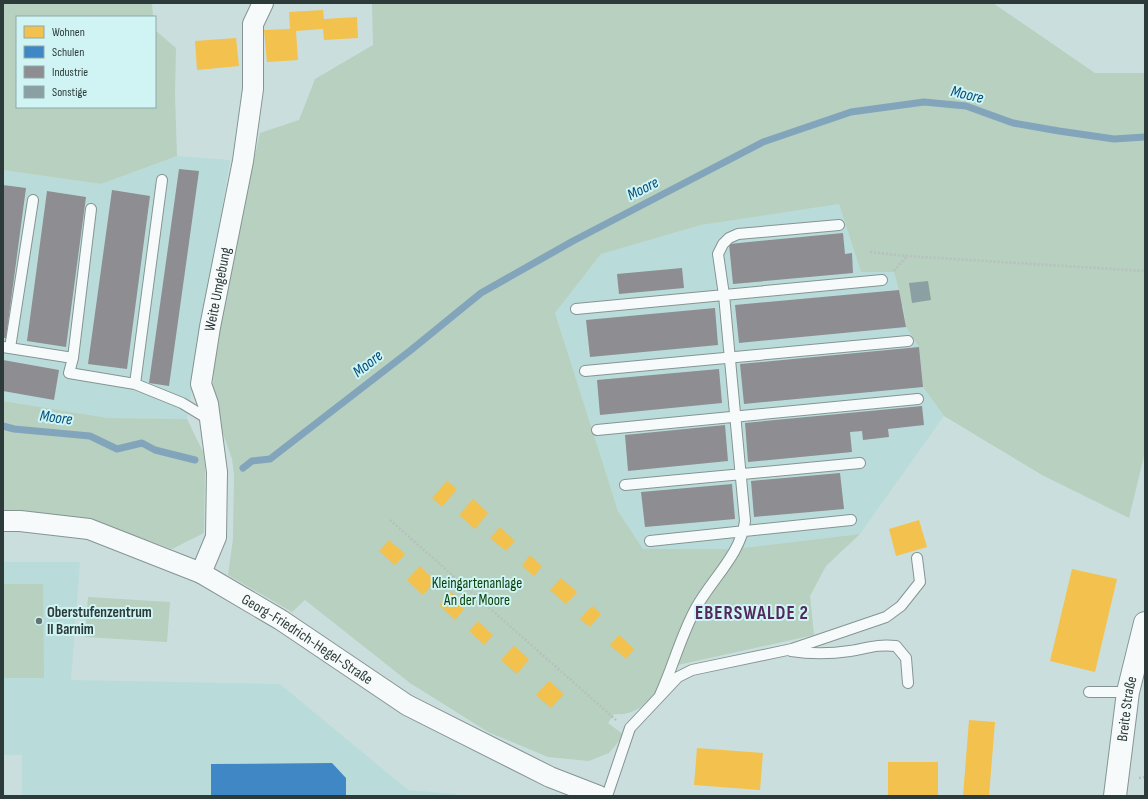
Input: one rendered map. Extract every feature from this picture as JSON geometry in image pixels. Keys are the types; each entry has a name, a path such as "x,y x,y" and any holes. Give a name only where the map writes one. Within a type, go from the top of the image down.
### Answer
{"main road":[{"name":"Breite Straße","path":"1114,796 1128,692 1145,623"}],"street":[{"name":"Weite Umgebung","path":"201,573 216,537 217,472 208,404 201,384 210,327 243,161 253,89 253,24 263,3"},
{"name":"Georg-Friedrich-Hegel-Straße","path":"3,521 89,529 201,573 281,620 407,704 550,777 599,796"}],"lane":[{"path":"135,384 162,180"},
{"path":"33,200 7,348 73,358"},
{"path":"91,210 70,373 135,384 182,403 211,421"},
{"path":"660,696 696,608 720,574 744,531 745,521 724,295 718,254 723,244 729,238 738,234 839,225"},
{"path":"576,309 882,280"},
{"path":"585,371 908,341"},
{"path":"597,430 918,399"},
{"path":"625,485 860,463"},
{"path":"650,541 851,520"},
{"path":"607,796 630,728 678,677 692,670 787,650 886,616 901,606 920,582 917,558"},
{"path":"787,650 808,654 850,651 880,644 896,646 906,658 908,683"},
{"path":"1089,692 1128,692"}],"path":[{"path":"870,252 906,256 1145,271"},
{"path":"894,271 906,256"},
{"path":"390,520 612,718 630,728"}],"shaded area":[{"path":"177,156 230,160 187,419 108,418 3,401 3,170 101,184"},
{"path":"839,204 861,272 894,272 899,290 901,306 903,306 906,327 919,347 923,387 944,416 860,534 734,549 643,549 618,511 555,313 601,254 701,225"},
{"name":"Oberstufenzentrum II Barnim","path":"3,562 80,562 71,680 280,684 408,790 456,794 460,796 22,796 22,755 3,755"}],"green space":[{"path":"3,3 152,3 153,16 16,16 16,108 156,108 156,31 176,48 175,95 177,156 101,184 3,170"},
{"name":"Kleingartenanlage An der Moore","path":"372,3 993,3 1095,73 1145,73 1145,452 1129,518 1042,475 944,416 923,387 919,347 906,327 903,306 901,306 899,290 894,272 861,272 839,204 701,225 601,254 555,313 618,511 643,549 734,549 860,534 826,566 810,596 814,635 673,666 656,692 642,706 625,714 614,714 608,723 624,735 609,753 589,761 548,757 488,732 410,683 305,600 292,612 228,575 233,539 234,474 232,459 212,403 216,331 260,133 299,120 315,79 373,45"},
{"path":"3,401 108,418 187,419 203,452 205,467 204,533 172,549 97,522 39,513 3,512"},
{"path":"3,584 43,584 44,678 3,678"},
{"path":"88,597 170,602 167,642 85,637"}],"building: Wohnen":[{"path":"323,10 324,19 357,17 358,38 324,40 323,29 296,31 298,60 267,62 264,30 290,29 289,12"},
{"path":"236,38 239,66 197,70 195,41"},
{"path":"447,481 457,489 442,507 432,498"},
{"path":"473,499 488,513 475,529 459,515"},
{"path":"919,520 927,547 896,556 889,529"},
{"path":"500,527 515,541 506,551 490,538"},
{"path":"389,540 405,554 395,565 379,551"},
{"path":"530,555 542,566 534,576 522,566"},
{"path":"420,566 435,581 423,595 407,580"},
{"path":"1072,569 1117,579 1095,672 1050,661"},
{"path":"561,578 577,592 566,604 550,590"},
{"path":"451,592 461,600 457,603 464,609 455,620 439,605"},
{"path":"592,606 601,614 590,627 580,619"},
{"path":"478,621 493,635 484,645 469,631"},
{"path":"619,635 634,649 626,659 610,645"},
{"path":"514,646 529,659 517,674 501,660"},
{"path":"549,681 564,694 551,708 536,695"},
{"path":"969,720 995,722 989,796 963,796"},
{"path":"697,748 763,753 760,790 694,785"},
{"path":"888,762 938,762 938,796 888,796"}],"building: Schulen":[{"path":"332,763 346,778 346,796 211,796 211,764"}],"building: Industrie":[{"path":"179,169 199,171 169,386 149,383"},
{"path":"3,185 26,188 6,338 3,338"},
{"path":"112,190 150,196 127,369 88,364"},
{"path":"47,191 86,197 66,347 27,341"},
{"path":"843,233 845,254 852,253 853,273 733,284 729,244"},
{"path":"682,268 684,288 619,294 617,274"},
{"path":"899,290 906,327 739,343 735,305"},
{"path":"715,308 718,345 590,357 586,320"},
{"path":"919,347 923,387 744,404 740,364"},
{"path":"3,360 59,370 54,400 3,391"},
{"path":"719,369 722,403 600,415 597,380"},
{"path":"922,406 924,425 888,429 889,437 863,440 862,431 850,432 852,452 748,462 745,423"},
{"path":"725,425 728,461 628,471 625,435"},
{"path":"840,473 844,509 754,517 751,481"},
{"path":"732,484 735,519 645,527 641,492"}],"building: Sonstige":[{"path":"928,281 931,300 912,303 909,283"}],"waterway":[{"name":"Moore","path":"243,468 252,461 270,459 411,350 481,293 573,241 763,142 851,112 924,102 966,106 1013,123 1059,131 1114,139 1145,137"},
{"name":"Moore","path":"3,426 14,429 90,436 117,449 142,443 155,450 195,460"}],"place":[{"name":"Oberstufenzentrum II Barnim","path":"39,621"}],"district":[{"name":"EBERSWALDE 2","path":"752,613"}]}
